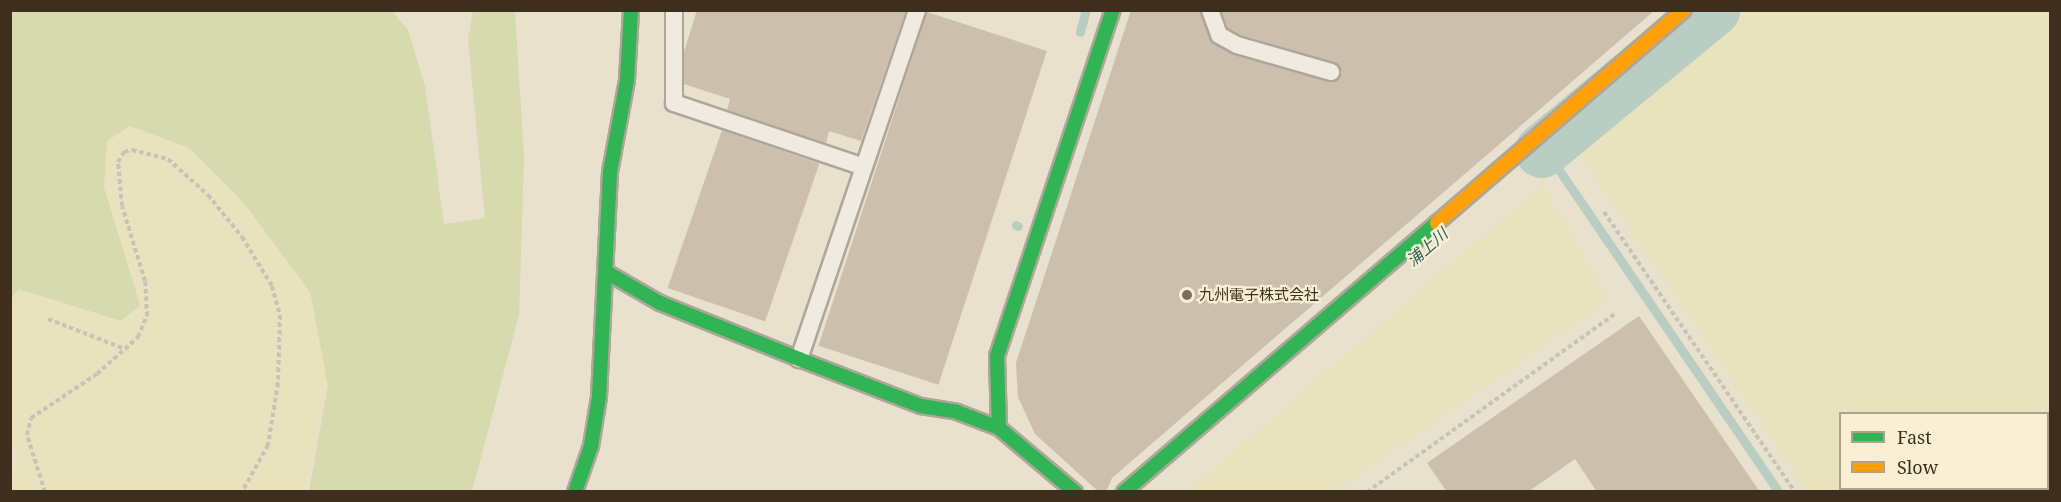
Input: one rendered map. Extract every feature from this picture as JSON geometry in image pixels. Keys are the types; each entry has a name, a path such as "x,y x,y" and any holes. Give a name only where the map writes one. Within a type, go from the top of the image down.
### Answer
{"street":[{"path":"575,492 591,446 599,397 602,312 608,273 610,172 627,80 632,10"},
{"path":"999,428 996,356 1113,10"},
{"path":"1124,492 1328,312 1684,10"},
{"path":"608,273 660,303 799,359 921,406 957,412 999,428 1075,492"}],"lane":[{"path":"674,10 674,103 864,167"},
{"path":"799,359 917,10"},
{"path":"1210,10 1219,34 1237,45 1331,72"}],"path":[{"path":"45,492 27,435 31,418 97,374 138,337 147,316 144,280 122,206 118,162 124,152 132,150 168,159 208,195 242,237 272,286 280,315 278,383 268,445 242,492"},
{"path":"1604,212 1795,492"},
{"path":"1366,492 1616,313"},
{"path":"48,319 125,349"}],"shaded area":[{"path":"1732,11 2050,11 2050,491 1806,491 1579,155"},
{"path":"130,126 189,148 244,203 310,292 328,385 305,491 11,491 10,468 19,461 11,446 11,299 19,289 121,321 140,306 104,187 107,141"},
{"path":"1543,183 1610,300 1337,491 1187,491"}],"green space":[{"path":"11,10 392,11 408,30 425,86 444,224 485,218 468,40 473,11 515,11 524,158 519,315 472,491 309,491 328,385 310,292 244,203 189,148 130,126 107,141 104,187 140,305 121,321 19,289 11,299"}],"building":[{"path":"697,10 906,10 861,141 829,131 826,143 727,110 730,99 684,84 684,52"},
{"name":"九州電子株式会社","path":"1131,10 1200,10 1210,39 1232,54 1333,82 1341,74 1338,64 1241,35 1228,28 1221,10 1655,10 1112,478 1106,492 1099,492 1035,434 1018,397 1016,363"},
{"path":"927,12 1047,51 938,385 819,346"},
{"path":"722,130 819,164 765,321 668,288"},
{"path":"1639,316 1760,492 1597,492 1575,459 1528,492 1447,492 1427,463"}],"waterway":[{"path":"1080,32 1086,10"},
{"name":"浦上川","path":"1542,151 1713,10"},
{"path":"1557,167 1779,492"}],"traffic: fast":[{"path":"575,492 591,446 599,397 610,172 627,80 631,10"},
{"path":"1075,492 999,428 997,356 1113,10"},
{"path":"1124,492 1437,223"},
{"path":"608,273 660,303 799,359 921,406 957,412 999,428"}],"traffic: slow":[{"path":"1437,223 1684,10"}],"place":[{"name":"九州電子株式会社","path":"1187,295"}]}
